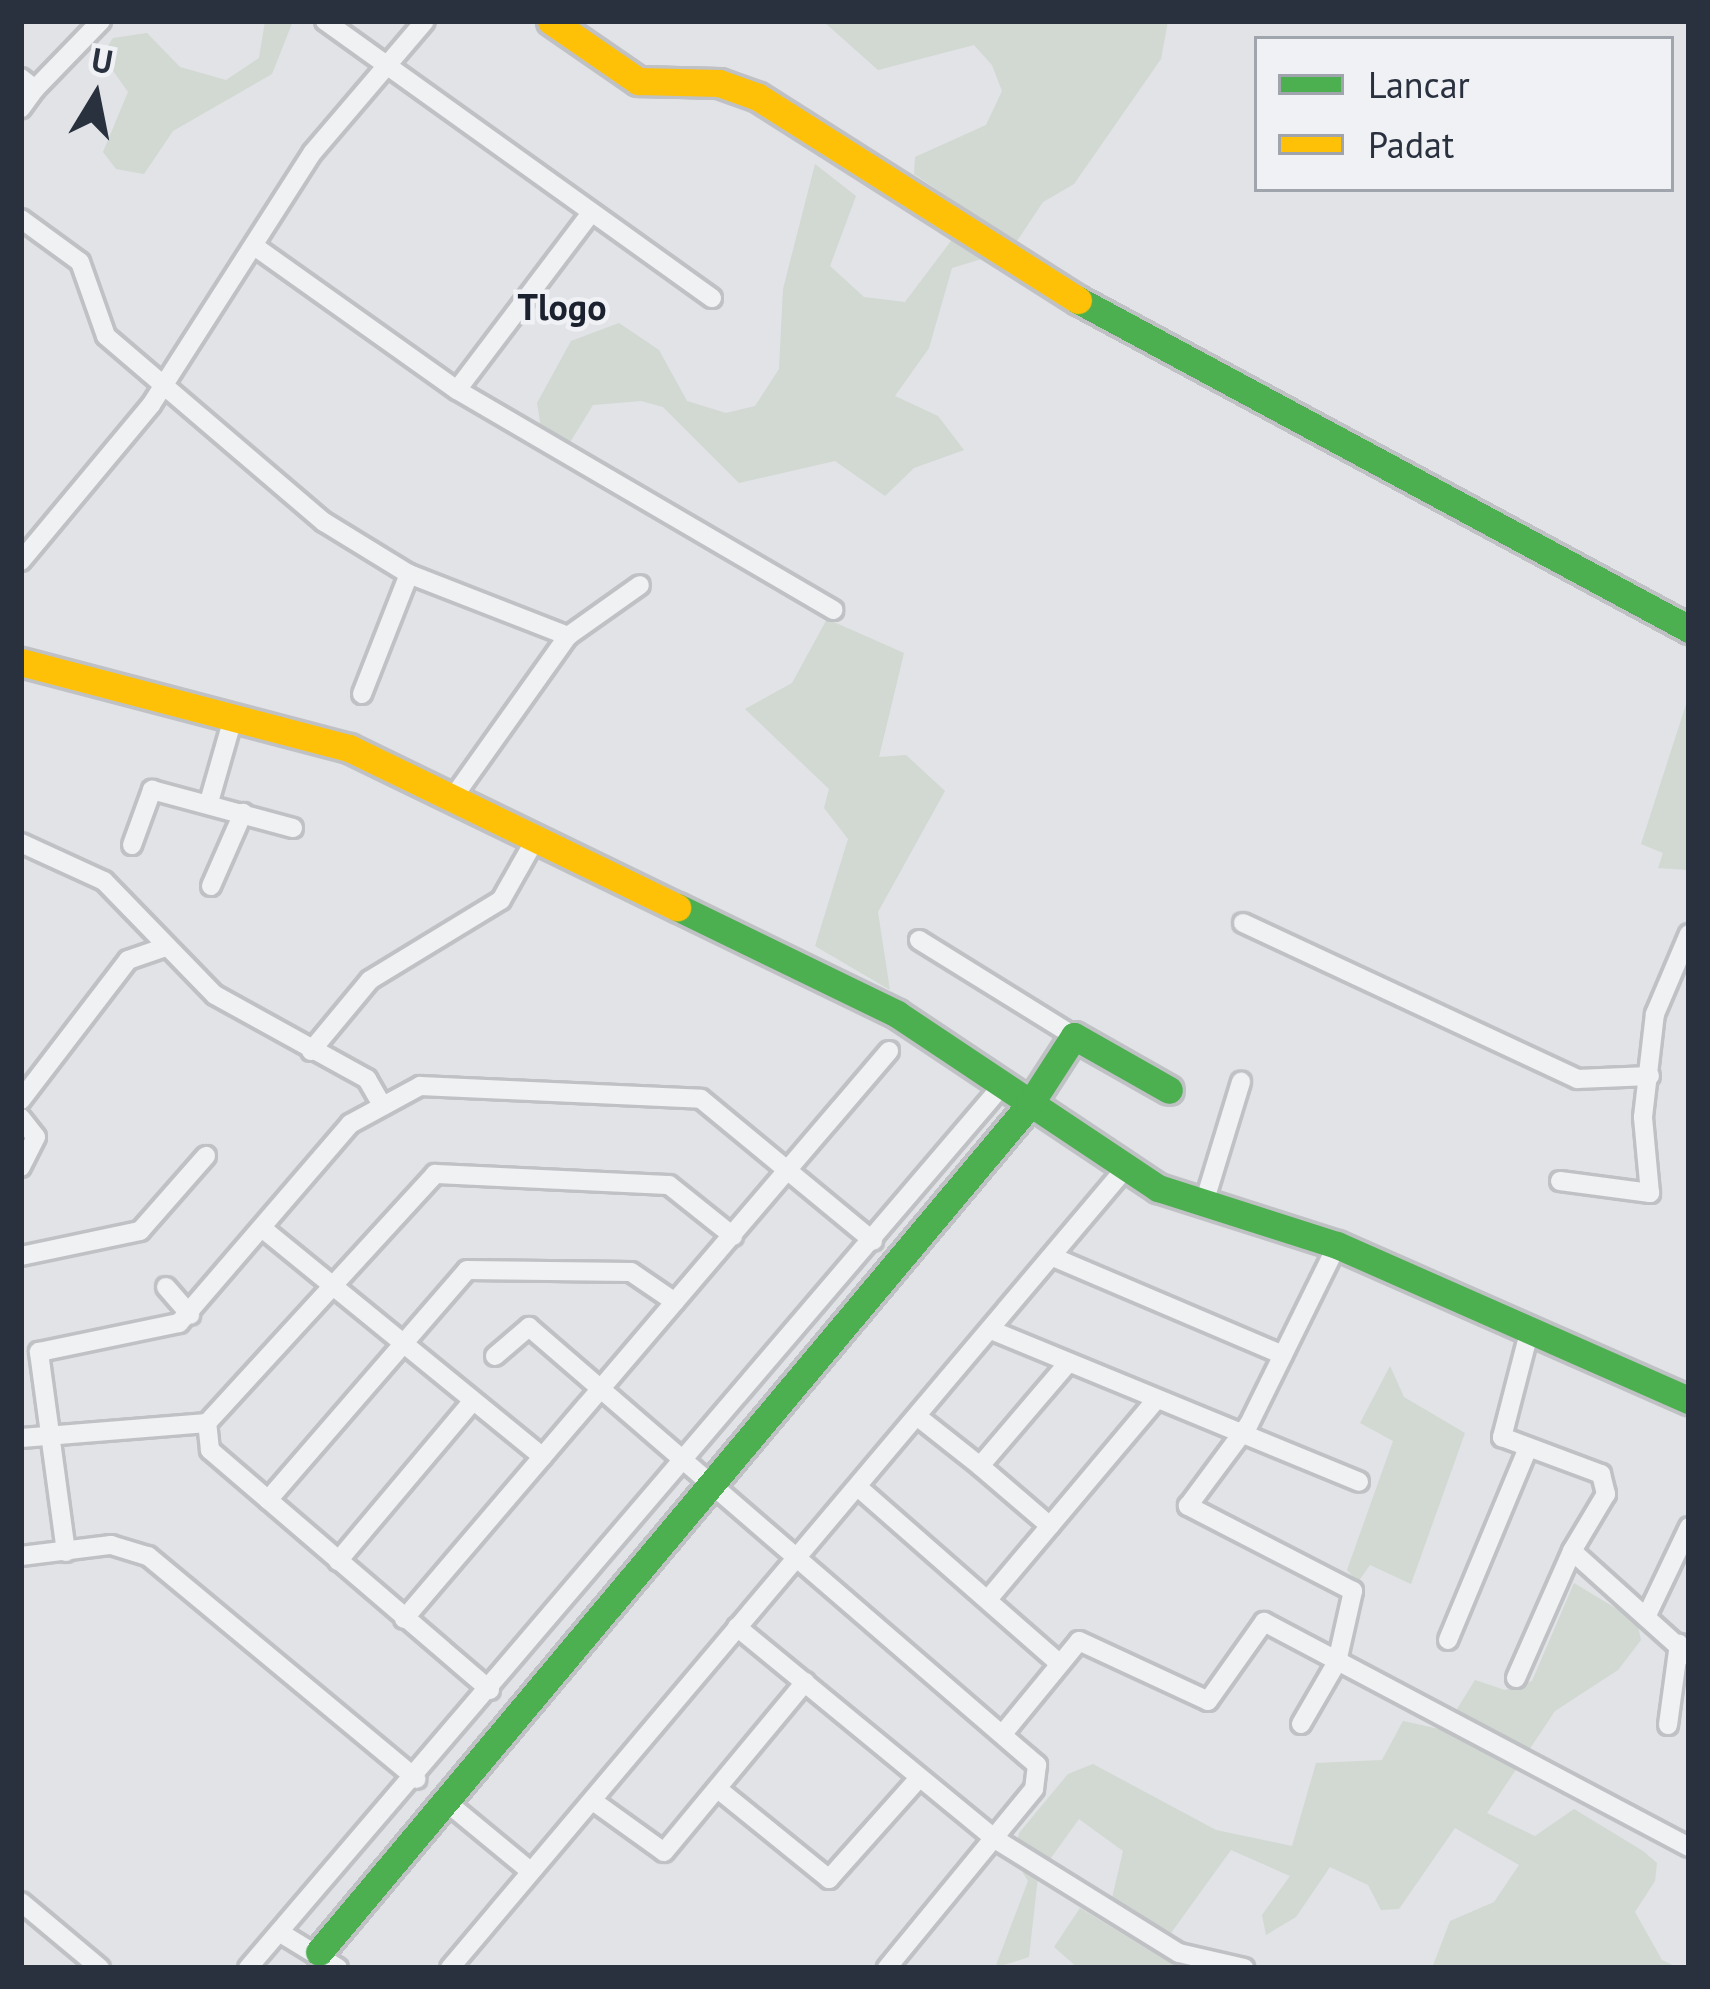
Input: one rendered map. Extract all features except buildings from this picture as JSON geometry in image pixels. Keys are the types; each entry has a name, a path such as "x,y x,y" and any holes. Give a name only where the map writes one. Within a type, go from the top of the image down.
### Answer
{"street":[{"path":"21,108 28,84 101,21"},
{"path":"325,21 712,298"},
{"path":"21,561 165,384 382,64 425,21"},
{"path":"551,21 638,81 719,83 758,97 1120,327 1689,628"},
{"path":"457,389 590,214"},
{"path":"21,219 74,254 106,336 289,495 409,574 568,636"},
{"path":"257,248 457,389 833,610"},
{"path":"362,694 409,574"},
{"path":"452,800 568,636 640,585"},
{"path":"21,662 349,748 535,840 767,945 1030,1104 1124,1170 1204,1203 1337,1245 1689,1400"},
{"path":"209,802 234,715"},
{"path":"132,845 152,790 292,828"},
{"path":"212,886 243,813"},
{"path":"311,1051 370,980 501,900 535,840"},
{"path":"21,843 104,881 215,995 367,1079 382,1105"},
{"path":"1243,923 1577,1079 1650,1076"},
{"path":"1559,1181 1650,1193 1650,1076 1659,995 1689,934"},
{"path":"919,940 1169,1090"},
{"path":"21,1100 128,960 165,947"},
{"path":"279,1932 328,1960 444,1800 1030,1104 1074,1036"},
{"path":"404,1619 889,1051"},
{"path":"66,1552 30,1354 190,1315 331,1144 382,1105 445,1081 701,1099 794,1165 873,1241"},
{"path":"1204,1203 1241,1082"},
{"path":"248,1968 687,1463 1001,1087"},
{"path":"21,1118 37,1137 21,1167"},
{"path":"21,1256 140,1232 206,1156"},
{"path":"449,1968 1124,1170"},
{"path":"21,1438 207,1423 442,1172 669,1185 733,1236"},
{"path":"262,1228 543,1457"},
{"path":"1300,1724 1337,1662 1356,1602 1348,1584 1188,1509 1241,1436 1337,1245"},
{"path":"1053,1257 1283,1355"},
{"path":"268,1499 475,1267 637,1273 675,1302"},
{"path":"166,1287 190,1315"},
{"path":"495,1356 522,1325 603,1386 712,1485 1006,1730 1039,1774 995,1839 886,1968"},
{"path":"1516,1678 1609,1484 1502,1437 1500,1419 1529,1329"},
{"path":"991,1330 1359,1482"},
{"path":"980,1466 1068,1363"},
{"path":"990,1597 1156,1400"},
{"path":"338,1561 472,1402"},
{"path":"918,1417 1050,1526"},
{"path":"207,1423 210,1450 490,1690"},
{"path":"1448,1640 1528,1448"},
{"path":"859,1488 990,1597 1058,1662"},
{"path":"1649,1611 1689,1527"},
{"path":"21,1556 110,1545 148,1556 416,1779"},
{"path":"1573,1551 1649,1611 1684,1650 1668,1725"},
{"path":"1006,1730 1075,1643 1098,1642 1208,1701 1264,1622 1689,1846"},
{"path":"736,1627 995,1839 1179,1953 1244,1968"},
{"path":"593,1801 660,1853 805,1682"},
{"path":"718,1789 832,1879 918,1779"},
{"path":"444,1800 530,1871"},
{"path":"21,1902 100,1968"}],"shaded area":[{"path":"265,21 293,21 272,74 173,131 144,174 116,169 103,152 128,92 102,55 113,38 147,33 180,67 226,80 259,58"},
{"path":"823,21 1168,21 1161,59 1074,184 1043,202 1011,250 952,268 929,348 895,396 938,416 964,450 914,468 885,496 835,461 739,483 663,407 641,401 593,405 569,444 541,428 537,403 571,341 619,323 659,350 687,401 726,413 755,406 779,369 783,289 815,164 856,196 830,266 864,297 905,302 972,213 914,174 915,157 986,125 1002,91 992,65 974,45 878,70"},
{"path":"827,619 904,653 879,757 906,755 945,791 878,912 890,990 815,946 848,839 824,808 829,789 745,709 792,683"},
{"path":"1689,695 1689,870 1658,868 1663,853 1641,844"},
{"path":"1390,1366 1404,1397 1465,1433 1411,1584 1370,1565 1358,1582 1347,1570 1393,1441 1360,1423"},
{"path":"1574,1583 1637,1621 1641,1640 1618,1670 1555,1711 1487,1813 1535,1836 1574,1809 1643,1851 1657,1863 1655,1881 1635,1912 1662,1960 1679,1968 1432,1968 1450,1921 1494,1902 1519,1865 1455,1828 1399,1909 1381,1910 1368,1885 1330,1867 1296,1917 1266,1935 1262,1915 1290,1876 1231,1850 1171,1933 1112,1898 1123,1851 1079,1819 1038,1876 1029,1957 995,1968 1028,1881 1013,1857 1019,1833 1068,1774 1093,1764 1216,1830 1292,1846 1316,1763 1382,1760 1403,1721 1444,1730 1475,1680 1505,1690 1532,1681"},
{"path":"1080,1908 1176,1968 1078,1968 1054,1947"}],"traffic: fast":[{"path":"1078,300 1689,629"},
{"path":"677,907 897,1014 1158,1188 1337,1245 1689,1400"},
{"path":"319,1952 1030,1104 1074,1036 1169,1090"}],"traffic: slow":[{"path":"551,21 638,81 719,83 758,97 1078,300"},
{"path":"21,662 349,748 677,907"}],"district":[{"name":"Tlogo","path":"562,307"}]}
